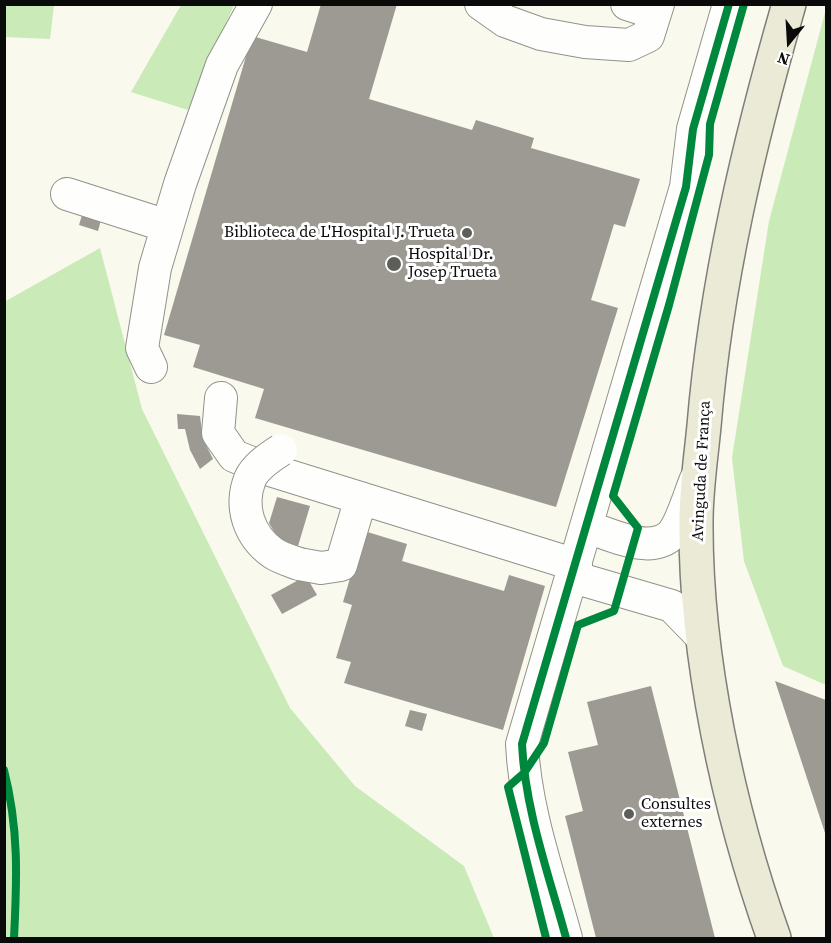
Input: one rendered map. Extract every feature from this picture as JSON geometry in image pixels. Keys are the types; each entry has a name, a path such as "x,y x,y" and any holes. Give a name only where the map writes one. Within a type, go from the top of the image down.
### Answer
{"main road":[{"name":"Avinguda de França","path":"774,939 757,891 732,800 703,638 696,522 710,358 726,260 760,104 789,4"}],"street":[{"path":"151,367 142,348 155,268 167,226 222,65 256,4"},
{"path":"481,4 505,21 541,34 585,42 629,45 648,36 647,7"},
{"path":"566,939 530,803 524,773 522,744 575,571 686,188 693,129 729,4"},
{"path":"67,194 167,226"},
{"path":"221,398 218,433 234,456 672,606 703,638"},
{"path":"280,450 265,461 250,478 246,518 255,536 273,554 299,564 321,567 340,565 361,498"},
{"path":"587,527 646,544 661,542 672,534 699,473"}],"green space":[{"path":"5,4 54,5 50,39 5,37"},
{"path":"181,5 234,5 188,110 131,92"},
{"path":"826,9 826,685 783,666 744,561 732,458 769,221"},
{"path":"100,248 142,409 290,708 355,786 464,866 494,938 5,938 4,302"}],"building":[{"name":"Hospital Dr. Josep Trueta","path":"321,4 397,4 369,99 472,130 476,120 534,138 531,148 640,179 625,227 614,224 591,300 618,308 556,507 255,418 264,389 193,367 200,345 164,335 252,36 307,52"},
{"path":"82,215 101,220 98,231 79,225"},
{"path":"177,414 200,416 203,439 213,459 200,469 190,450 185,429 178,429"},
{"path":"277,497 310,506 298,546 279,540 269,523"},
{"path":"364,531 407,544 402,561 504,591 509,575 545,586 503,730 344,683 351,662 336,658 352,605 343,602"},
{"path":"306,576 317,595 282,614 271,595"},
{"path":"775,681 826,700 826,836"},
{"name":"Consultes externes","path":"651,686 715,938 596,938 565,816 583,811 568,752 598,745 587,702"},
{"path":"410,710 427,714 422,731 405,726"}],"cycle path":[{"path":"566,938 533,818 522,744 686,187 693,129 729,4"},
{"path":"546,938 508,787 524,773 544,743 578,625 614,611 638,528 613,496 669,305 709,155 710,124 744,4"},
{"path":"4,770 15,834 14,938"}],"place":[{"name":"Biblioteca de L'Hospital J. Trueta","path":"467,233"},
{"name":"Hospital Dr. Josep Trueta","path":"394,264"},
{"name":"Consultes externes","path":"629,814"}]}
